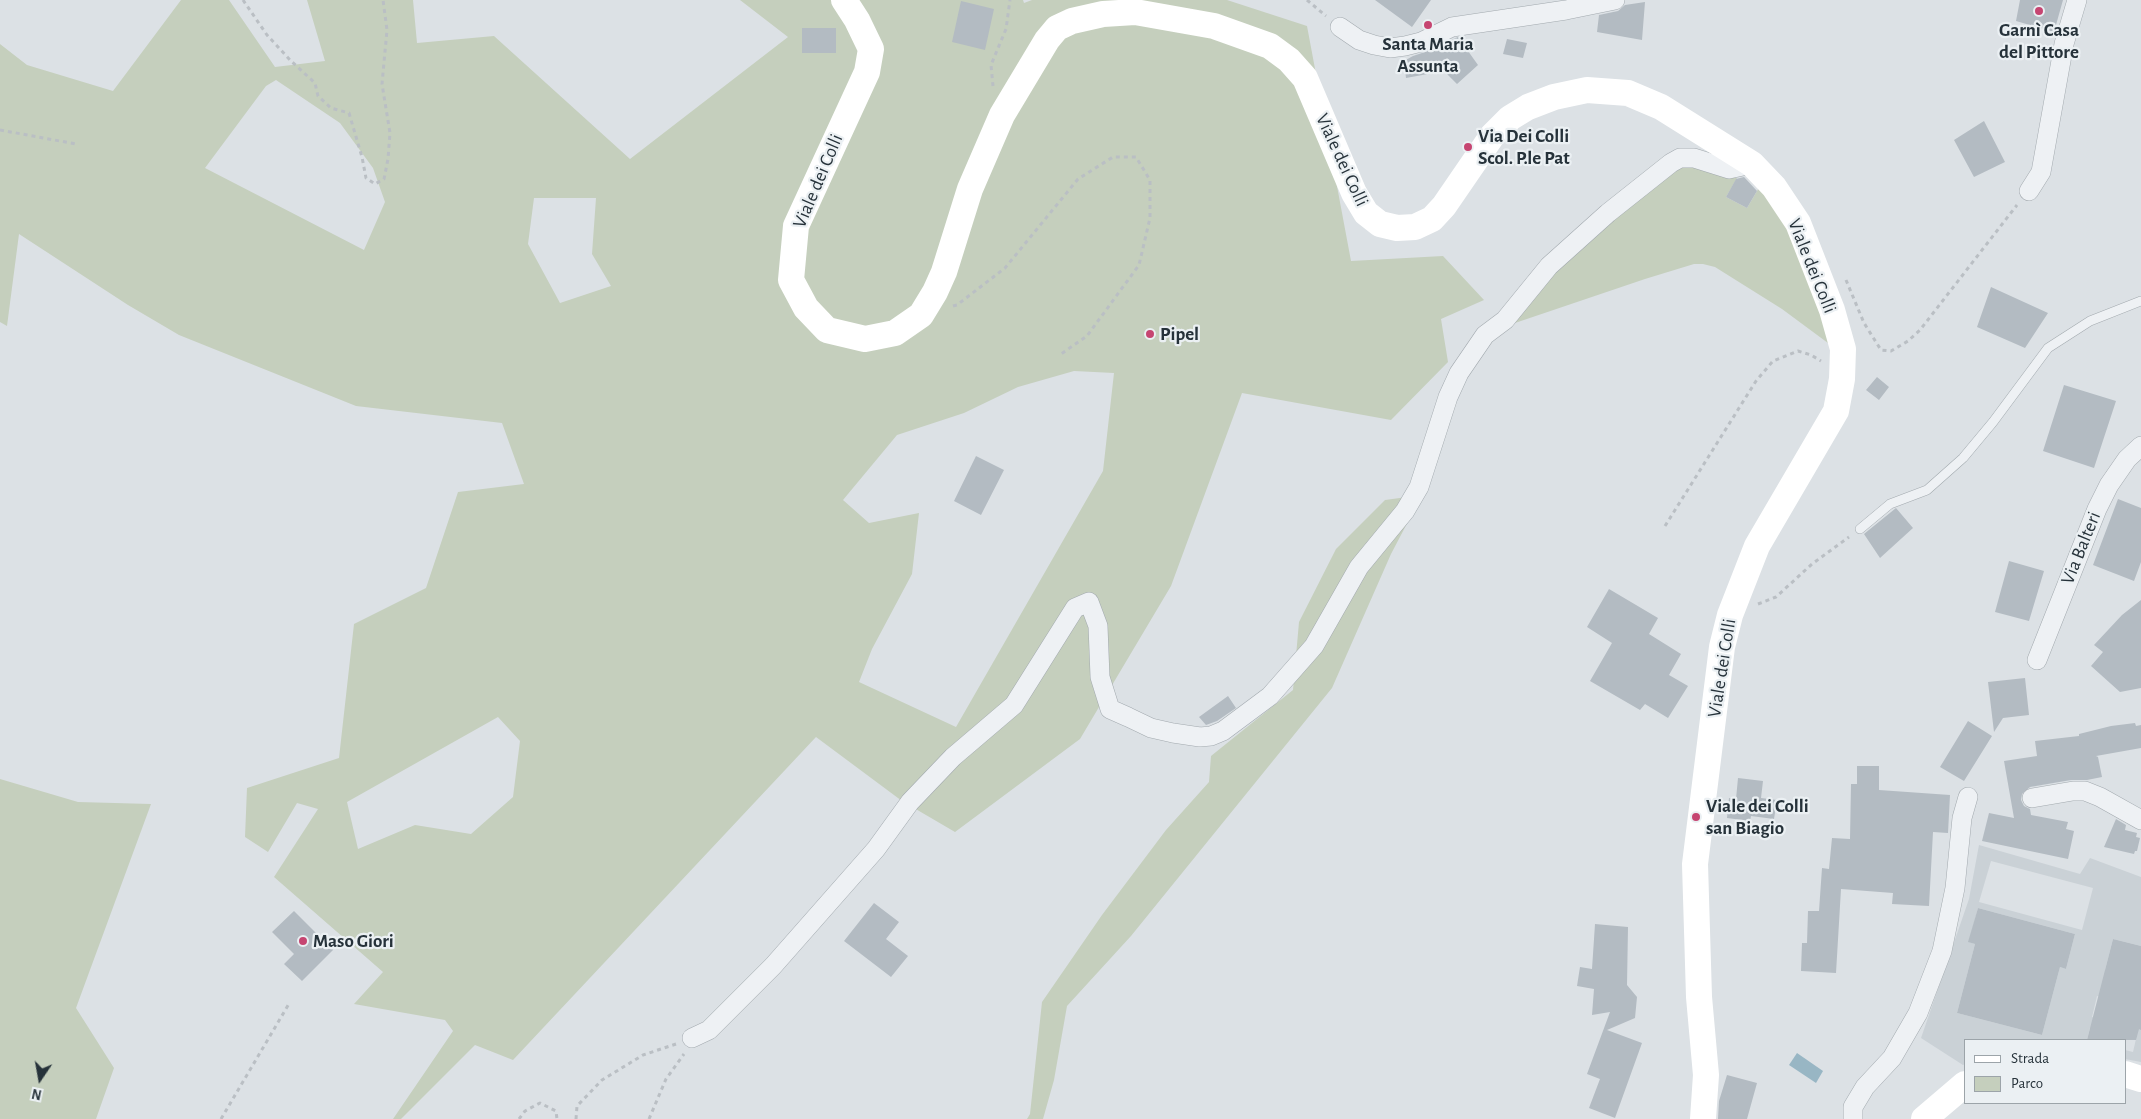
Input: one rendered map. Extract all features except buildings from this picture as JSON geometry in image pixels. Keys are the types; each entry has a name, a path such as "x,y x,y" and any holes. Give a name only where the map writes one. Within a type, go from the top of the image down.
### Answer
{"main road":[{"name":"Viale dei Colli","path":"844,0 857,20 870,49 868,72 796,226 791,280 806,308 827,330 865,339 895,333 921,315 944,272 970,189 1002,115 1047,40 1057,28 1072,21 1103,14 1135,12 1214,26 1270,46 1289,60 1305,78 1354,193 1366,213 1380,224 1397,228 1415,227 1432,219 1444,206 1492,136 1510,118 1528,107 1554,97 1588,90 1628,93 1661,107 1752,164 1774,186 1798,223 1834,318 1843,349 1842,379 1836,411 1757,546 1730,615 1722,648 1695,864 1700,997 1706,1075 1700,1116"},
{"path":"2126,1074 2141,1079"},
{"path":"1924,1119 1964,1085"}],"street":[{"path":"1340,27 1359,40 1390,48 1421,42 1452,27 1566,10 1614,0"},
{"path":"2029,191 2041,172 2064,44 2077,0"},
{"path":"692,1038 710,1030 773,966 876,850 910,802 954,757 1014,705 1075,608 1089,602 1098,626 1100,677 1110,709 1151,728 1200,737 1211,736 1223,731 1270,696 1314,646 1359,567 1405,512 1419,487 1448,397 1459,373 1485,335 1505,320 1549,266 1608,213 1671,163 1680,158 1694,158 1729,169 1752,164"},
{"name":"Via Balteri","path":"2036,660 2109,485 2127,459 2141,446"},
{"path":"2032,798 2073,790 2085,791 2100,797 2141,820"},
{"path":"1853,1119 1853,1107 1865,1087 1892,1058 1918,1013 1942,951 1955,888 1962,818 1968,797"}],"lane":[{"path":"1860,529 1890,504 1927,490 1963,458 1993,422 2048,348 2090,321 2141,301"}],"path":[{"path":"243,0 267,35 315,83 318,96 331,108 349,113 366,178 375,184 384,179 390,132 382,84 387,30 383,0"},
{"path":"1002,115 995,102 991,65 1006,29 1010,0"},
{"path":"1307,0 1340,27"},
{"path":"0,130 76,144"},
{"path":"921,315 957,305 1005,268 1078,178 1113,157 1136,156 1150,180 1150,218 1139,265 1087,336 1061,354"},
{"path":"1843,274 1864,323 1881,350 1890,351 1908,341 1920,330 2029,191"},
{"path":"1665,526 1756,381 1773,361 1798,351 1818,359 1842,379"},
{"path":"1730,615 1776,597 1812,564 1860,529"},
{"path":"220,1119 290,1002"},
{"path":"649,1119 666,1079 694,1040 710,1030"},
{"path":"576,1119 577,1106 602,1080 643,1055 692,1038"},
{"path":"519,1119 525,1111 540,1103 556,1111 557,1119"}],"shaded area":[{"path":"1979,845 2080,874 2090,858 2141,877 2141,946 2113,939 2105,970 2141,1008 2097,996 2092,1017 2139,1029 2141,1024 2141,1062 2126,1059 2126,1050 2133,1052 2136,1039 2090,1028 2087,1039 1964,1039 1963,1065 1921,1038 1969,899","holes":["1991,861 2093,888 2082,930 1979,902","1978,908 2075,934 2066,969 2060,967 2042,1035 1957,1013 1975,944 1969,942"]}],"green space":[{"path":"181,0 229,0 275,67 325,61 307,0 413,0 417,43 494,36 630,159 788,37 740,0 1023,0 1024,3 1032,0 1227,0 1307,26 1351,261 1443,256 1484,300 1441,319 1448,362 1391,420 1242,393 1171,586 1080,739 955,832 902,801 816,737 513,1060 475,1045 401,1119 393,1119 453,1031 445,1020 354,1004 383,972 274,877 318,809 297,803 268,852 245,837 247,788 339,758 354,624 426,588 458,492 524,484 502,423 356,406 179,335 128,305 19,234 7,326 0,322 0,44 27,65 113,91","holes":["276,80 340,123 373,168 385,202 364,250 205,168 266,86","534,198 596,198 592,254 611,286 560,303 528,244","1074,371 1114,373 1103,471 956,727 859,682 872,649 912,574 919,513 869,523 843,500 897,435 964,413 1018,387","498,717 520,741 513,797 471,834 415,825 358,849 347,802"]},
{"path":"1679,162 1714,169 1737,178 1726,197 1747,208 1760,186 1793,232 1832,346 1782,309 1715,267 1703,264 1694,264 1645,279 1515,323 1516,314 1542,278"},
{"path":"1422,495 1391,554 1332,688 1131,936 1067,1006 1054,1080 1043,1119 1027,1119 1030,1114 1042,1002 1102,915 1166,830 1209,782 1211,756 1293,690 1299,622 1336,549 1385,500"},
{"path":"0,779 78,802 151,804 76,1008 114,1068 96,1119 0,1119"}],"water":[{"path":"1797,1053 1823,1071 1816,1083 1789,1065"}],"place":[{"name":"Garnì Casa del Pittore","path":"2039,11"},
{"name":"Santa Maria Assunta","path":"1428,25"},
{"name":"Via Dei Colli Scol. P.le Pat","path":"1468,147"},
{"name":"Pipel","path":"1150,334"},
{"name":"Viale dei Colli san Biagio","path":"1696,817"},
{"name":"Maso Giori","path":"303,941"}]}
